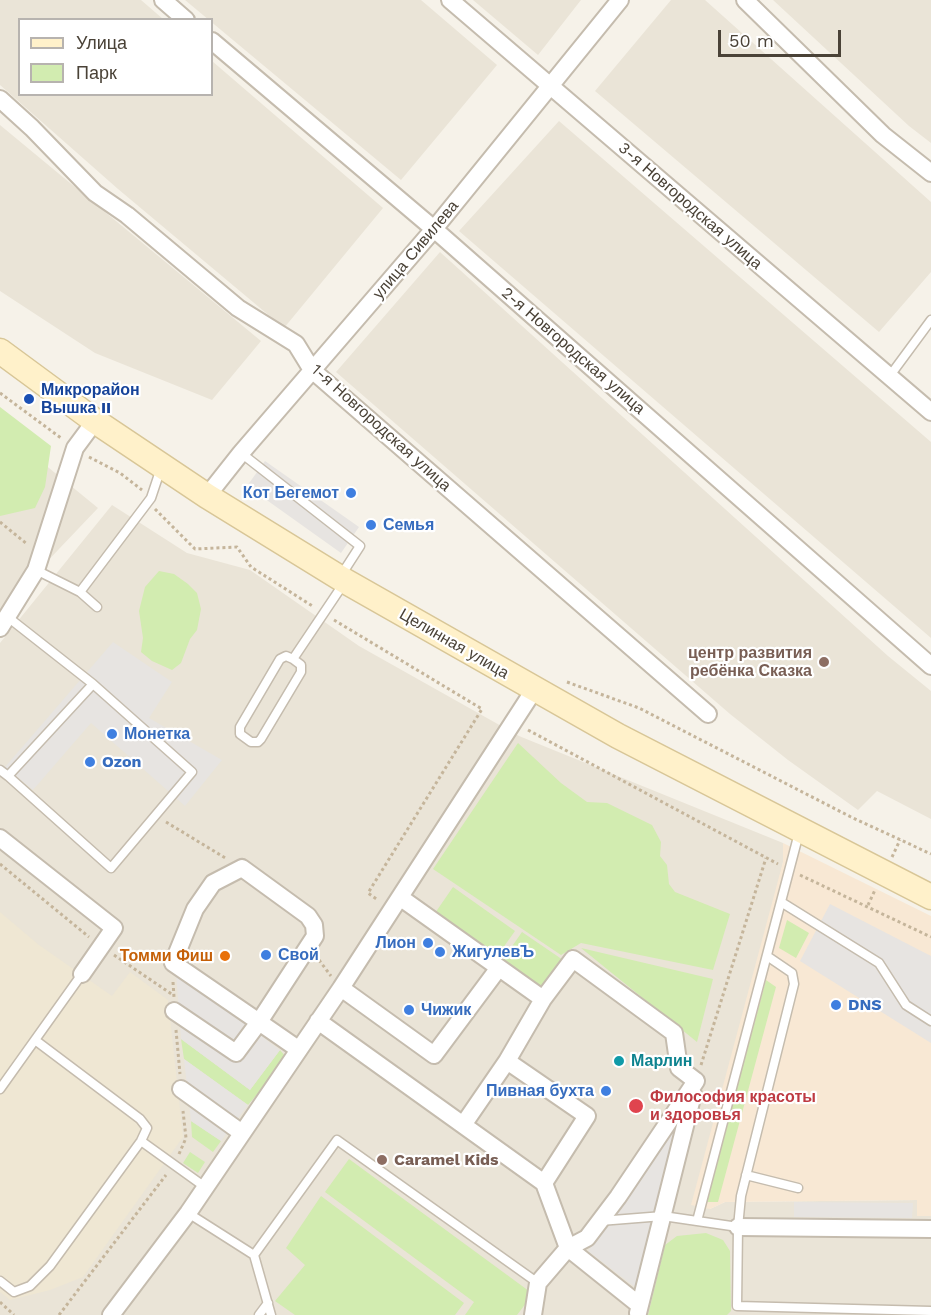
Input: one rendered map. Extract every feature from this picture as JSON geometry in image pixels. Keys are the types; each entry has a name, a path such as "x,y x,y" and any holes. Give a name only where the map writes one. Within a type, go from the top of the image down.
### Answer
{"main road":[{"name":"Целинная улица","path":"0,351 95,421 162,466 342,579 534,690 799,832 931,897"}],"street":[{"path":"164,0 184,18"},
{"name":"3-я Новгородская улица","path":"450,0 931,412"},
{"name":"улица Сивилева","path":"207,496 241,453 434,229 620,0"},
{"path":"745,0 884,135 931,173"},
{"name":"2-я Новгородская улица","path":"213,42 434,229 931,666"},
{"name":"1-я Новгородская улица","path":"0,99 94,193 127,215 238,308 296,344 312,370 708,714"},
{"path":"4,623 38,562 75,448 95,421"},
{"path":"116,1313 188,1213 341,988 534,690"},
{"path":"0,838 114,928 82,974"},
{"path":"174,1003 236,1053 259,1022 315,936 314,925 308,916 242,868 213,883 195,909 173,963 259,1022 298,1049"},
{"path":"397,904 543,999"},
{"path":"463,1125 507,1061 543,999 573,959 674,1033 679,1068 696,1081"},
{"path":"341,988 434,1055 498,969"},
{"path":"318,1021 544,1183 568,1248 638,1309 696,1081"},
{"path":"507,1061 587,1116 544,1183"},
{"path":"533,1315 538,1282 568,1248 587,1238 696,1081"},
{"path":"181,1089 242,1133"},
{"path":"738,1227 931,1229"}],"lane":[{"path":"890,377 931,320"},
{"path":"241,453 360,546 293,659"},
{"path":"80,592 151,498 162,466"},
{"path":"38,562 97,607"},
{"path":"0,770 111,868 192,772 93,684 4,623"},
{"path":"286,656 293,659 301,665 301,672 261,739 258,742 251,742 240,735 240,727 280,659 286,656"},
{"path":"8,776 93,684"},
{"path":"697,1221 799,832"},
{"path":"781,902 879,963 906,1005 931,1021"},
{"path":"767,956 792,973 794,984 746,1175 738,1227 737,1306 743,1311 931,1311"},
{"path":"0,1089 82,974"},
{"path":"0,1281 14,1292 30,1286 50,1266 141,1141 147,1128 140,1119 35,1040"},
{"path":"254,1256 338,1140 538,1282"},
{"path":"141,1141 205,1186"},
{"path":"746,1175 798,1188"},
{"path":"188,1213 254,1256 271,1315"},
{"path":"600,1221 663,1216 738,1227"},
{"path":"259,1315 268,1303"}],"path":[{"path":"0,522 38,562"},
{"path":"332,618 482,709 368,893 397,904"},
{"path":"557,679 639,708 851,817 931,854"},
{"path":"524,728 766,858 931,937"},
{"path":"156,815 242,868"},
{"path":"696,1081 766,858"},
{"path":"0,864 174,1003"},
{"path":"308,947 341,988"},
{"path":"59,1315 174,1164 186,1138 174,1003 173,963"},
{"path":"0,1302 14,1315"}],"shaded area":[{"path":"0,0 141,0 162,18 18,18 18,96 213,96 213,62 383,208 284,328 118,189 0,85"},
{"path":"185,0 421,0 497,65 401,180 213,23 213,18 207,18"},
{"path":"473,0 581,0 538,55"},
{"path":"671,0 705,0 931,202 931,272 879,332 595,91"},
{"path":"773,0 931,0 931,143 909,126"},
{"path":"559,121 931,442 931,638 459,231"},
{"path":"0,125 261,341 212,400 95,353 0,291"},
{"path":"440,252 888,656 931,691 931,819 877,791 858,810 788,760 730,714 336,372"},
{"path":"0,428 98,508 0,611"},
{"path":"265,461 359,527 341,553 247,486"},
{"path":"112,505 187,553 250,570 359,646 519,736 783,843 783,862 710,1209 725,1202 917,1200 917,1216 931,1216 931,1315 0,1315 0,643"},
{"path":"113,642 172,682 149,718 222,760 185,806 91,723 33,790 5,767"},
{"path":"783,843 931,916 931,1216 917,1216 917,1200 725,1202 710,1209 691,1205 783,862"},
{"path":"830,904 931,956 931,1043 800,961"},
{"path":"0,912 39,945 112,996 130,972 168,1000 183,1137 83,1277 50,1290 10,1300 0,1292"},
{"path":"176,973 280,1050 250,1090 181,1039"},
{"path":"184,1059 248,1105 221,1141 191,1121"},
{"path":"690,1104 663,1216 636,1288 588,1251"},
{"path":"794,1202 913,1203 912,1218 794,1217"}],"green space":[{"path":"0,407 51,446 45,487 35,508 0,516"},
{"path":"159,571 174,574 188,584 197,593 201,609 197,630 190,639 181,663 172,670 152,661 141,652 143,638 139,611 145,587"},
{"path":"518,743 561,783 587,802 607,803 652,825 661,842 660,856 667,865 669,884 675,892 730,914 713,970 581,943 561,955 433,869"},
{"path":"453,887 515,931 495,959 433,916"},
{"path":"787,920 809,933 796,958 779,948"},
{"path":"522,932 566,962 543,995 499,965"},
{"path":"581,948 713,979 697,1042"},
{"path":"766,980 776,987 718,1202 706,1202"},
{"path":"181,1039 250,1090 280,1050 285,1056 283,1064 248,1105 184,1059"},
{"path":"191,1121 221,1141 213,1152 192,1137"},
{"path":"190,1152 205,1162 198,1173 183,1163"},
{"path":"349,1159 533,1294 517,1315 465,1315 474,1302 325,1192"},
{"path":"321,1196 464,1303 455,1315 295,1315 275,1301 305,1265 286,1248"},
{"path":"706,1233 723,1240 730,1251 731,1311 727,1315 648,1315 665,1245 677,1236"}],"place":[{"name":"Микрорайон Вышка II","path":"29,399"},
{"name":"Кот Бегемот","path":"351,493"},
{"name":"Семья","path":"371,525"},
{"name":"центр развития ребёнка Сказка","path":"824,662"},
{"name":"Монетка","path":"112,734"},
{"name":"Ozon","path":"90,762"},
{"name":"Лион","path":"428,943"},
{"name":"ЖигулевЪ","path":"440,952"},
{"name":"Свой","path":"266,955"},
{"name":"Томми Фиш","path":"225,956"},
{"name":"DNS","path":"836,1005"},
{"name":"Чижик","path":"409,1010"},
{"name":"Марлин","path":"619,1061"},
{"name":"Пивная бухта","path":"606,1091"},
{"name":"Философия красоты и здоровья","path":"636,1106"},
{"name":"Caramel Kids","path":"382,1160"}]}
